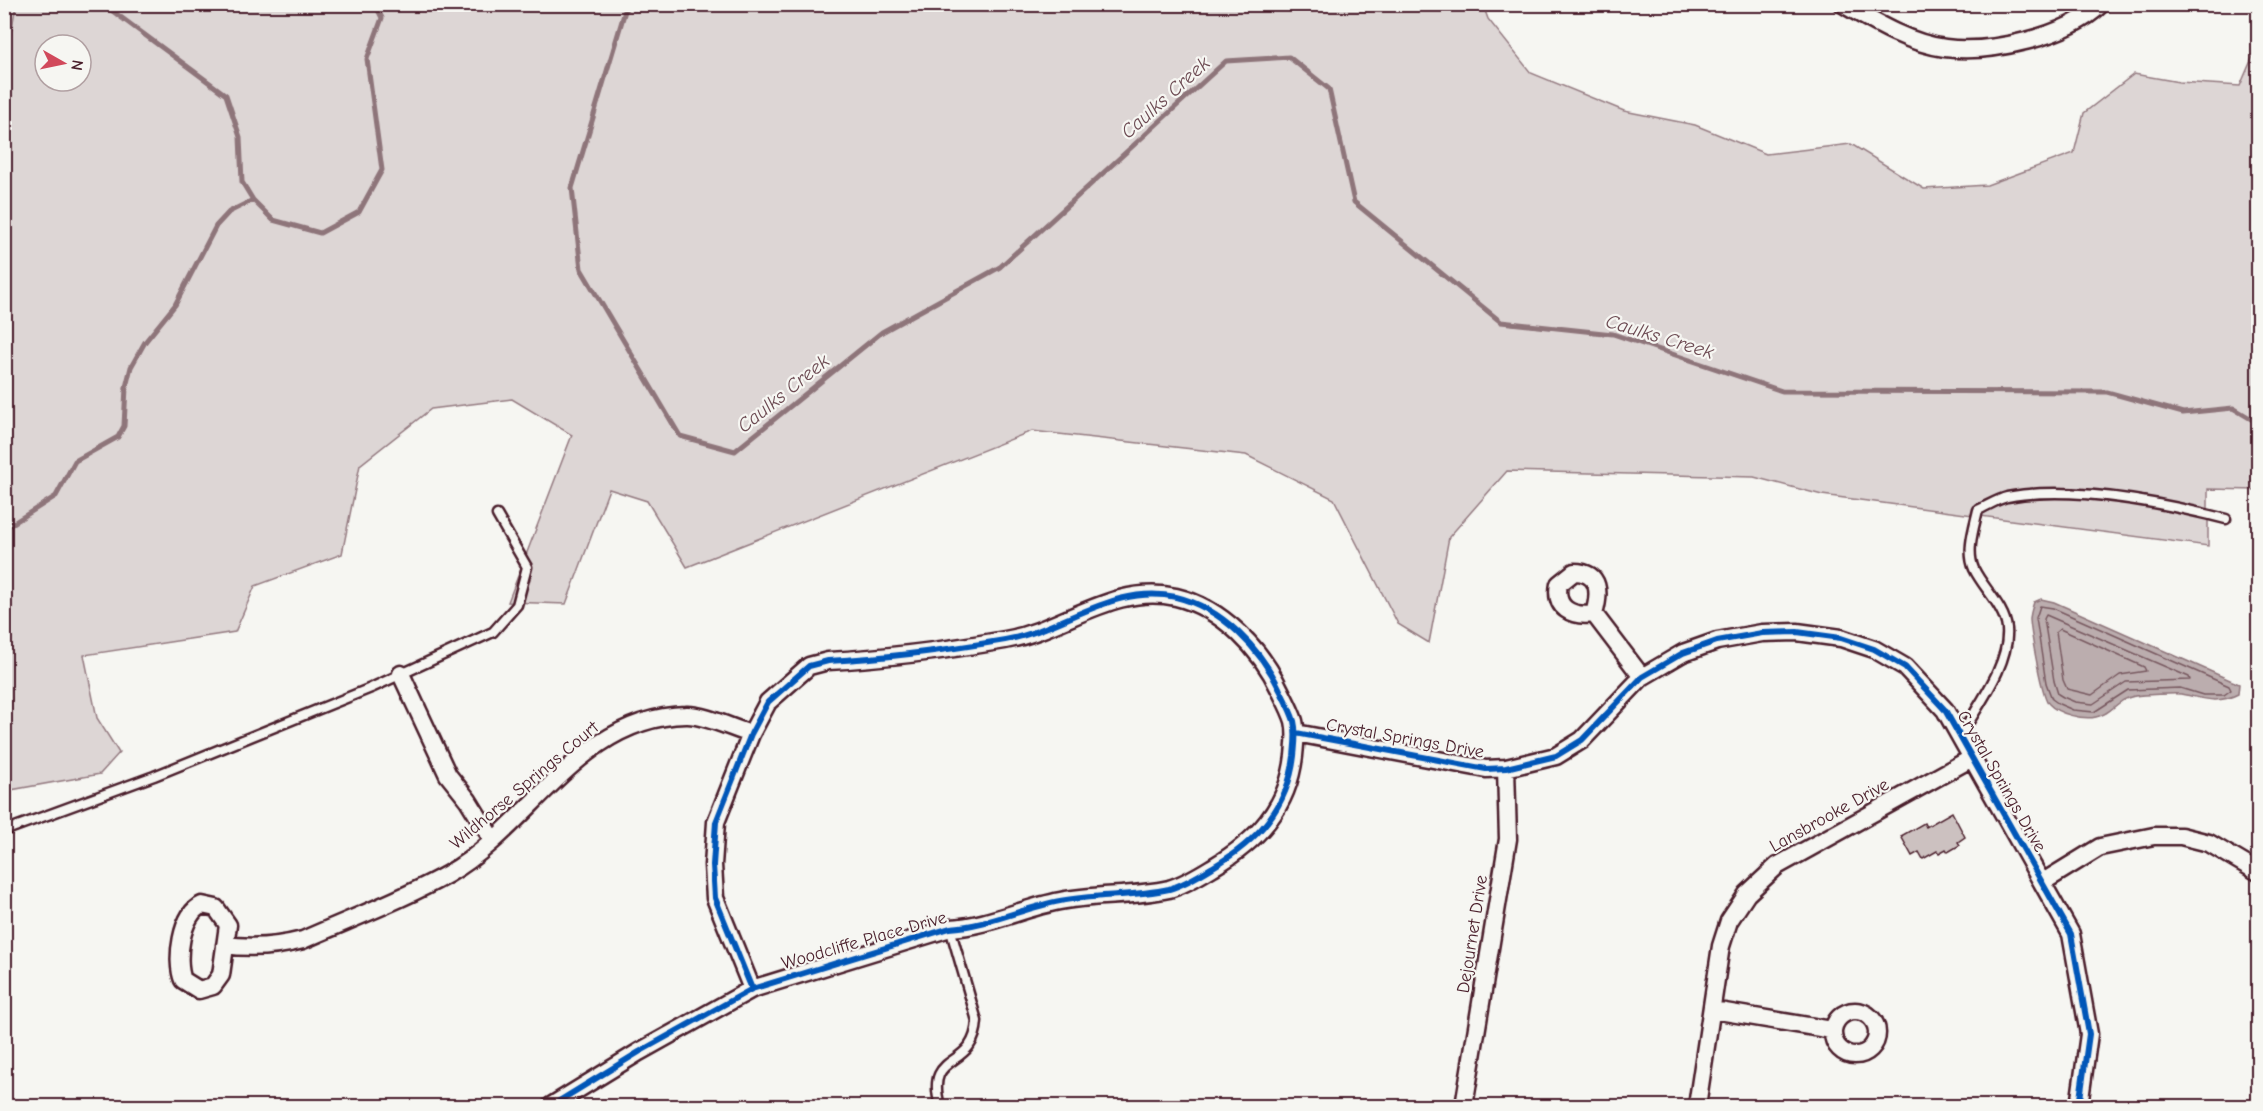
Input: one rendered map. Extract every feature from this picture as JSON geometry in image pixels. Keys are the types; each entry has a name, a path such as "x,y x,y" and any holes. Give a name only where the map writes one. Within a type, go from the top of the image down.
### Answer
{"street":[{"path":"1843,4 1888,30 1944,48 1999,46 2052,34 2101,4"},
{"name":"Woodcliffe Place Drive","path":"551,1107 639,1052 752,989 950,928 971,927 1036,906 1074,898 1171,888 1240,851 1270,819 1286,794 1296,733 1294,721 1270,667 1252,645 1197,605 1174,597 1132,596 1101,604 1035,632 1006,640 828,661 809,666 768,702 751,734 716,822 713,865 716,898 752,989"},
{"path":"1594,614 1642,677"},
{"name":"Crystal Springs Drive","path":"1296,733 1486,769 1506,768 1556,756 1582,740 1642,677 1683,653 1717,641 1762,633 1797,632 1841,638 1874,649 1905,667 1945,710 2071,934 2088,1023 2087,1052 2079,1107"},
{"path":"401,674 448,775 468,800 492,839"},
{"name":"Wildhorse Springs Court","path":"225,945 249,949 278,946 303,940 449,873 492,839 601,740 637,722 688,714 751,734"},
{"name":"Lansbrooke Drive","path":"1697,1107 1721,946 1729,921 1747,894 1777,866 1972,758"},
{"name":"Dejournet Drive","path":"1464,1107 1508,839 1506,768"},
{"path":"2043,882 2100,847 2154,836 2181,836 2209,843 2259,872"},
{"path":"209,905 222,912 228,925 225,945 218,981 206,989 188,986 180,973 180,964 186,920 195,908 209,905"},
{"path":"1713,1010 1833,1030"}],"lane":[{"path":"1960,737 2006,649 2007,627 1994,599 1973,567 1971,543 1978,510 2006,497 2068,494 2178,506 2226,519"},
{"path":"4,831 154,776 401,674 493,632 518,605 527,567 497,515"},
{"path":"940,1107 934,1086 939,1072 970,1048 976,1034 977,1021 950,928"}],"shaded area":[{"path":"16,5 1483,5 1488,19 1531,73 1624,111 1695,125 1766,154 1851,144 1924,189 1987,185 2074,153 2084,113 2134,74 2179,82 2240,86 2256,49 2258,5 2258,490 2208,489 2208,546 1822,495 1754,477 1507,471 1449,537 1429,643 1398,624 1334,499 1246,455 1032,431 687,567 647,501 609,489 566,604 508,602 572,435 512,399 431,409 360,465 342,554 255,586 235,632 84,655 97,718 119,753 100,774 5,791 4,72"}],"water":[{"path":"2041,599 2054,602 2239,684 2238,694 2216,700 2181,694 2134,696 2121,701 2103,715 2091,718 2058,711 2046,699 2032,638 2031,613 2034,602"}],"building":[{"path":"1952,812 1965,837 1958,842 1960,845 1948,852 1946,849 1939,853 1937,851 1923,859 1919,852 1912,856 1901,836 1924,823 1926,827"}],"waterway":[{"name":"Caulks Creek","path":"103,4 226,95 240,137 242,182 253,200 273,220 320,233 359,212 382,170 367,59 382,18 375,4"},
{"name":"Caulks Creek","path":"627,4 572,188 581,269 680,436 735,451 882,332 1000,267 1226,61 1289,57 1329,89 1354,202 1501,322 1613,334 1782,391 2107,392 2183,413 2233,408 2258,423"},
{"path":"4,529 56,496 75,461 118,437 124,426 126,387 131,367 145,342 175,305 216,226 229,212 253,200"}],"cycle path":[{"path":"551,1106 639,1052 752,989 950,928 978,924 1060,901 1169,889 1203,873 1243,846 1268,821 1285,792 1291,775 1296,738 1294,721 1272,675 1251,645 1224,620 1193,602 1153,594 1131,596 1110,602 1026,635 1005,640 916,653 828,661 809,666 768,702 751,734 716,822 713,865 715,898 752,989"},
{"path":"1296,733 1486,769 1506,768 1556,756 1582,740 1642,677 1683,653 1717,641 1762,633 1797,632 1841,638 1874,649 1905,667 1945,710 2071,934 2089,1034 2079,1106"}]}
